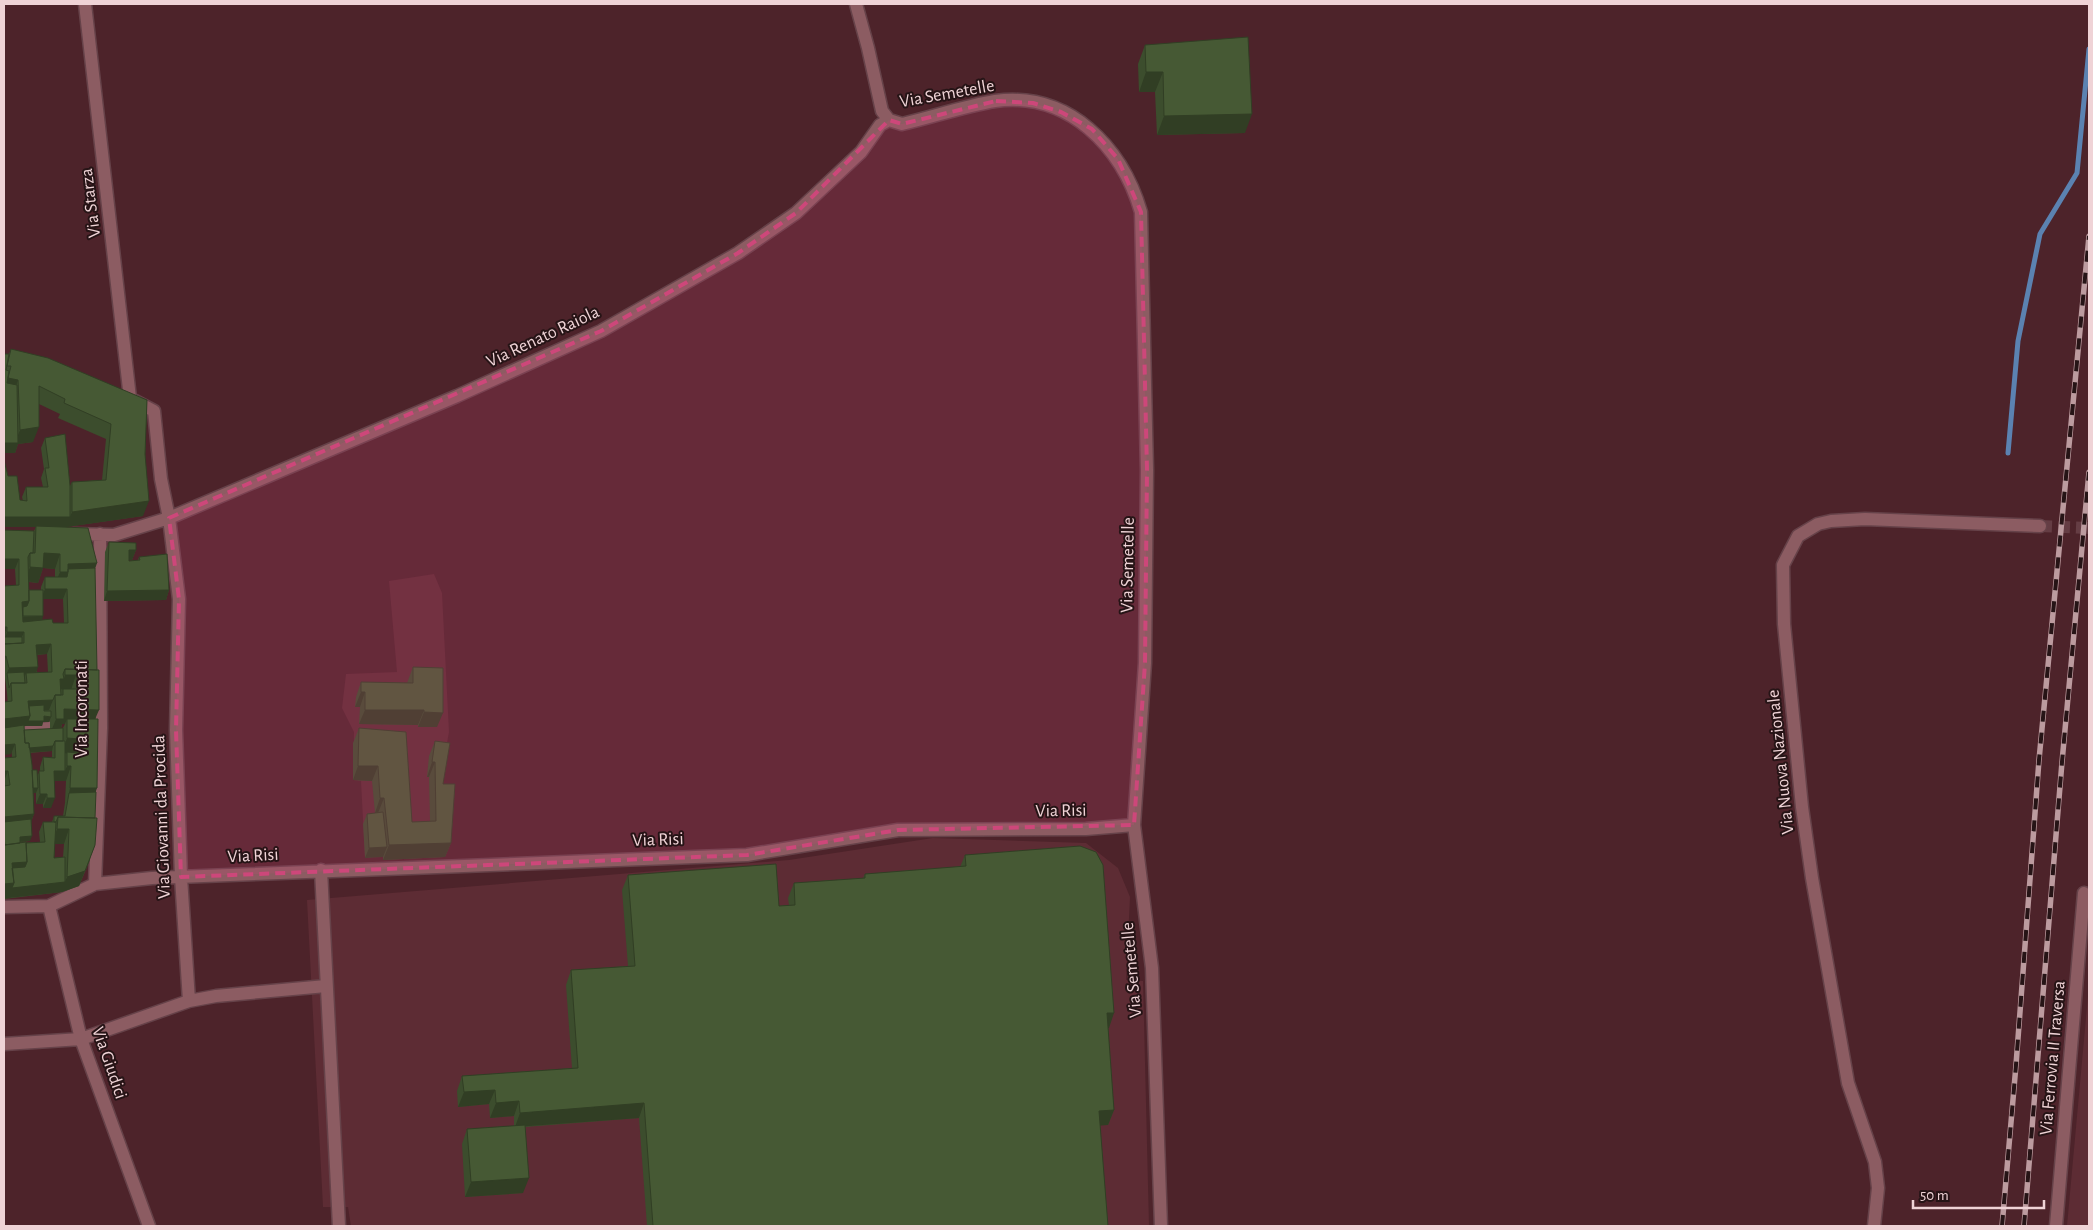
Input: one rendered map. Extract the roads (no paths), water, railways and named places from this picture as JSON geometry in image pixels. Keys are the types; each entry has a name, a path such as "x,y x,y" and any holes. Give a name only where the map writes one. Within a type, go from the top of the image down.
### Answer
{"street":[{"name":"Via Starza","path":"85,4 126,396"},
{"path":"856,4 882,111 889,120"},
{"name":"Via Semetelle","path":"889,120 902,124 996,101 1033,103 1062,112 1092,129 1118,159 1134,187 1141,212 1144,247 1147,470 1144,663 1134,825 1152,968 1161,1226"},
{"name":"Via Renato Raiola","path":"63,534 114,535 169,518 457,396 601,331 738,253 796,213 861,152 880,125 889,120"},
{"name":"Via Giovanni da Procida","path":"126,396 154,412 161,479 169,518 179,599 176,730 181,877 189,1001"},
{"name":"Via Nuova Nazionale","path":"1874,1226 1878,1188 1875,1162 1848,1083 1804,816 1784,624 1783,565 1798,536 1818,524 1830,522 1865,519 2040,526"},
{"name":"Via Incoronati","path":"95,884 101,728 100,534"},
{"path":"4,733 50,728"},
{"path":"84,728 101,728"},
{"name":"Via Risi","path":"95,884 181,877 322,870 747,855 898,830 1086,829 1134,825"},
{"path":"322,870 326,986 339,1226"},
{"path":"4,907 49,906 95,884"},
{"name":"Via Ferrovia II Traversa","path":"2056,1226 2084,893"},
{"name":"Via Giudici","path":"49,906 81,1039 149,1226"},
{"path":"4,1044 81,1039 189,1001 216,996 326,986"}],"waterway":[{"path":"2008,453 2018,341 2040,234 2077,173 2089,49"}],"tunnel":[{"path":"2040,526 2089,528"}],"railway":[{"path":"2002,1226 2039,760 2089,236"},
{"path":"2024,1226 2062,762 2089,472"}]}
